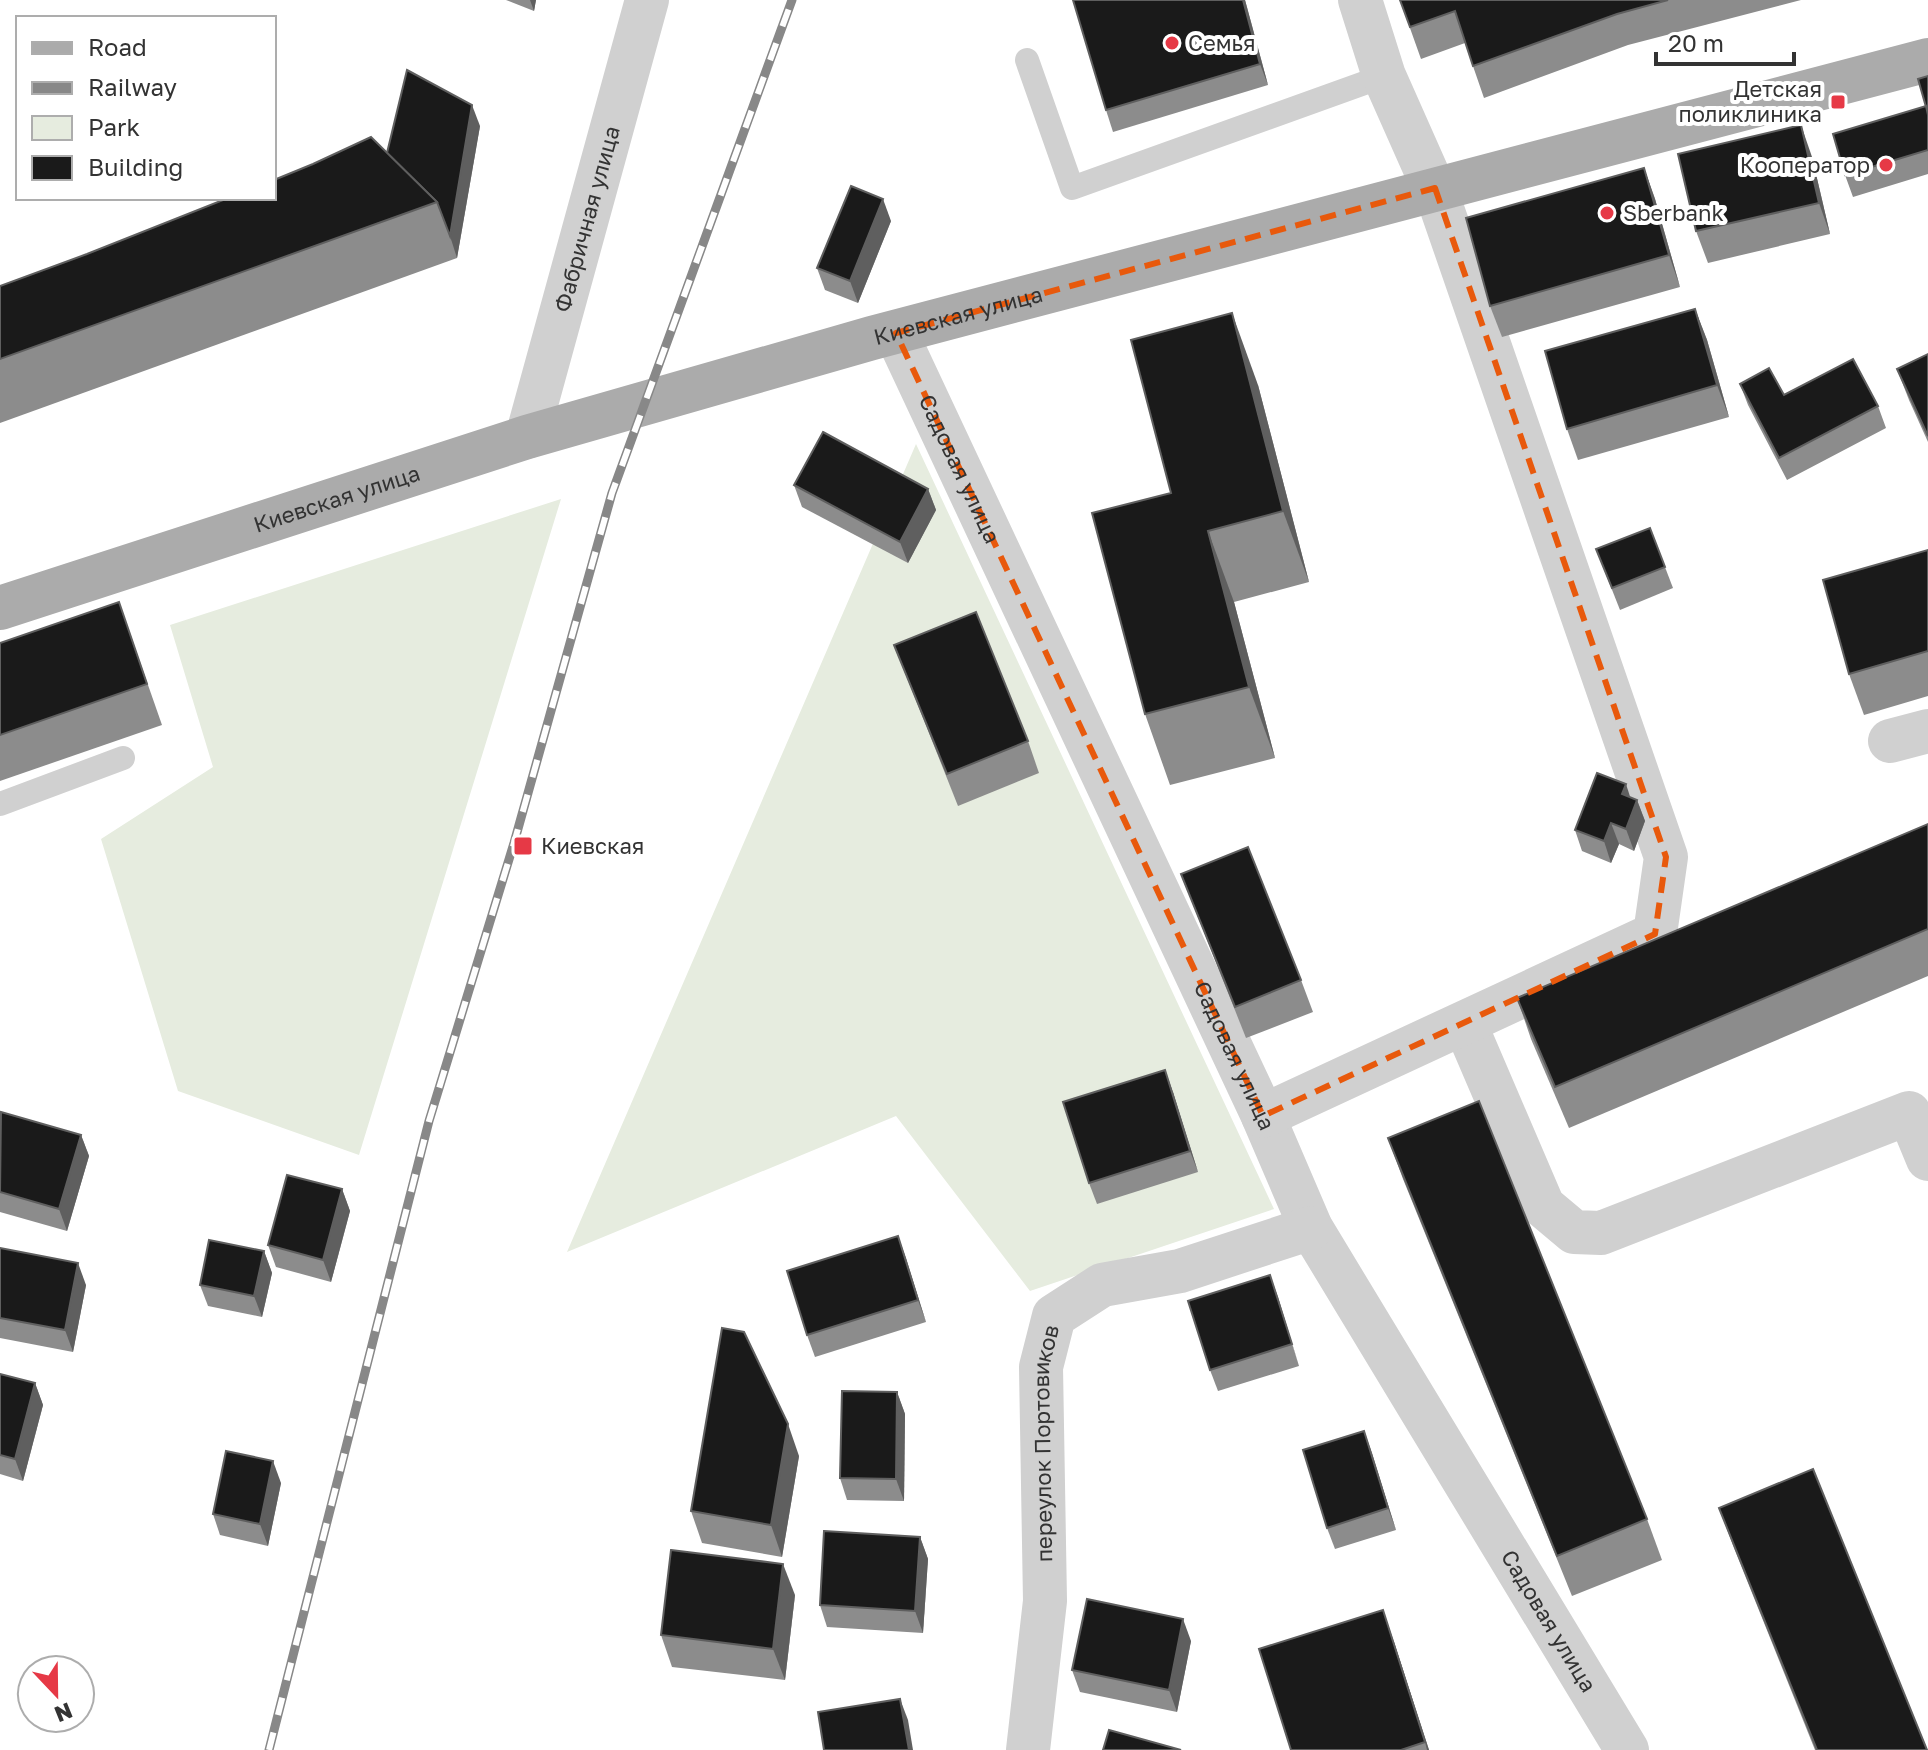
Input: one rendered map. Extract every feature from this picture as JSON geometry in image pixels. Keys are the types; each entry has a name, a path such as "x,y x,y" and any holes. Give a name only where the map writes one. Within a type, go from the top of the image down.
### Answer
{"main road":[{"name":"Киевская улица","path":"0,608 527,437 884,336 1928,60"}],"street":[{"name":"Фабричная улица","path":"527,437 647,0"},
{"path":"1263,1116 1655,934 1666,857 1435,188 1424,171 1384,76 1360,0"},
{"name":"Садовая улица","path":"884,336 1263,1116 1311,1228 1627,1750"},
{"path":"1465,1024 1543,1206 1574,1232 1601,1233 1909,1113 1928,1159"},
{"name":"переулок Портовиков","path":"1028,1750 1045,1601 1041,1367 1054,1316 1102,1285 1180,1271 1311,1228"}],"lane":[{"path":"1027,60 1072,188 1384,76"},
{"path":"0,804 123,758"}],"highlighted area":[{"path":"1435,188 1666,857 1655,934 1263,1116 896,333"}],"green space":[{"path":"916,444 1274,1209 1030,1291 896,1116 567,1252"},
{"path":"561,499 359,1155 178,1091 101,839 213,767 170,625"}],"building":[{"name":"Семья","path":"1073,0 1243,0 1260,64 1106,110"},
{"path":"1400,0 1668,0 1617,14 1473,66 1455,11 1410,27"},
{"path":"407,70 472,105 450,236 437,202 387,153"},
{"path":"1928,76 1928,114 1918,79"},
{"path":"1926,106 1928,150 1845,175 1833,134"},
{"path":"1801,125 1819,203 1696,231 1678,154"},
{"path":"371,137 437,202 0,359 0,286 223,200 276,200 276,179"},
{"path":"1644,168 1669,255 1490,306 1466,218"},
{"path":"851,186 883,199 850,281 817,268"},
{"path":"1695,309 1717,385 1567,429 1545,351"},
{"path":"1232,313 1283,511 1208,531 1249,687 1145,714 1092,513 1171,493 1131,340"},
{"path":"1928,354 1928,436 1897,369"},
{"path":"1853,359 1878,406 1779,458 1740,384 1769,368 1784,395"},
{"path":"823,432 928,489 900,542 794,485"},
{"path":"1650,528 1665,567 1612,588 1596,549"},
{"path":"1928,550 1928,651 1849,674 1823,580"},
{"path":"119,602 147,684 0,735 0,643"},
{"path":"976,612 1028,741 947,774 894,645"},
{"path":"1597,773 1626,784 1622,794 1637,800 1626,829 1611,823 1604,841 1575,830"},
{"path":"1928,824 1928,929 1555,1087 1517,998"},
{"path":"1248,847 1301,980 1235,1007 1181,874"},
{"path":"1165,1070 1190,1151 1089,1183 1063,1102"},
{"path":"1479,1101 1647,1519 1557,1556 1388,1138"},
{"path":"1,1112 81,1135 59,1209 0,1192"},
{"path":"287,1175 342,1189 323,1260 268,1245"},
{"path":"898,1236 918,1300 807,1335 787,1271"},
{"path":"209,1240 264,1251 254,1296 200,1285"},
{"path":"0,1248 78,1263 65,1330 0,1318"},
{"path":"1270,1275 1292,1344 1210,1370 1188,1301"},
{"path":"722,1328 744,1332 788,1424 771,1525 691,1511"},
{"path":"0,1374 35,1383 15,1459 0,1455"},
{"path":"842,1391 897,1392 896,1479 840,1478"},
{"path":"1364,1431 1388,1508 1327,1528 1303,1450"},
{"path":"226,1451 273,1461 260,1524 213,1514"},
{"path":"1813,1469 1927,1750 1817,1750 1719,1508"},
{"path":"824,1531 920,1537 915,1611 820,1605"},
{"path":"671,1550 783,1564 773,1649 661,1635"},
{"path":"1087,1599 1183,1619 1169,1690 1072,1670"},
{"path":"1383,1610 1425,1742 1401,1750 1291,1750 1259,1649"},
{"path":"900,1699 909,1750 824,1750 818,1712"},
{"path":"1109,1730 1181,1750 1103,1750"}],"railway":[{"path":"269,1750 429,1121 514,843 612,493 792,0"}],"place":[{"name":"Семья","path":"1172,43"},
{"name":"Детская поликлиника","path":"1838,102"},
{"name":"Кооператор","path":"1886,165"},
{"name":"Sberbank","path":"1607,213"},
{"name":"Киевская","path":"523,846"}]}
